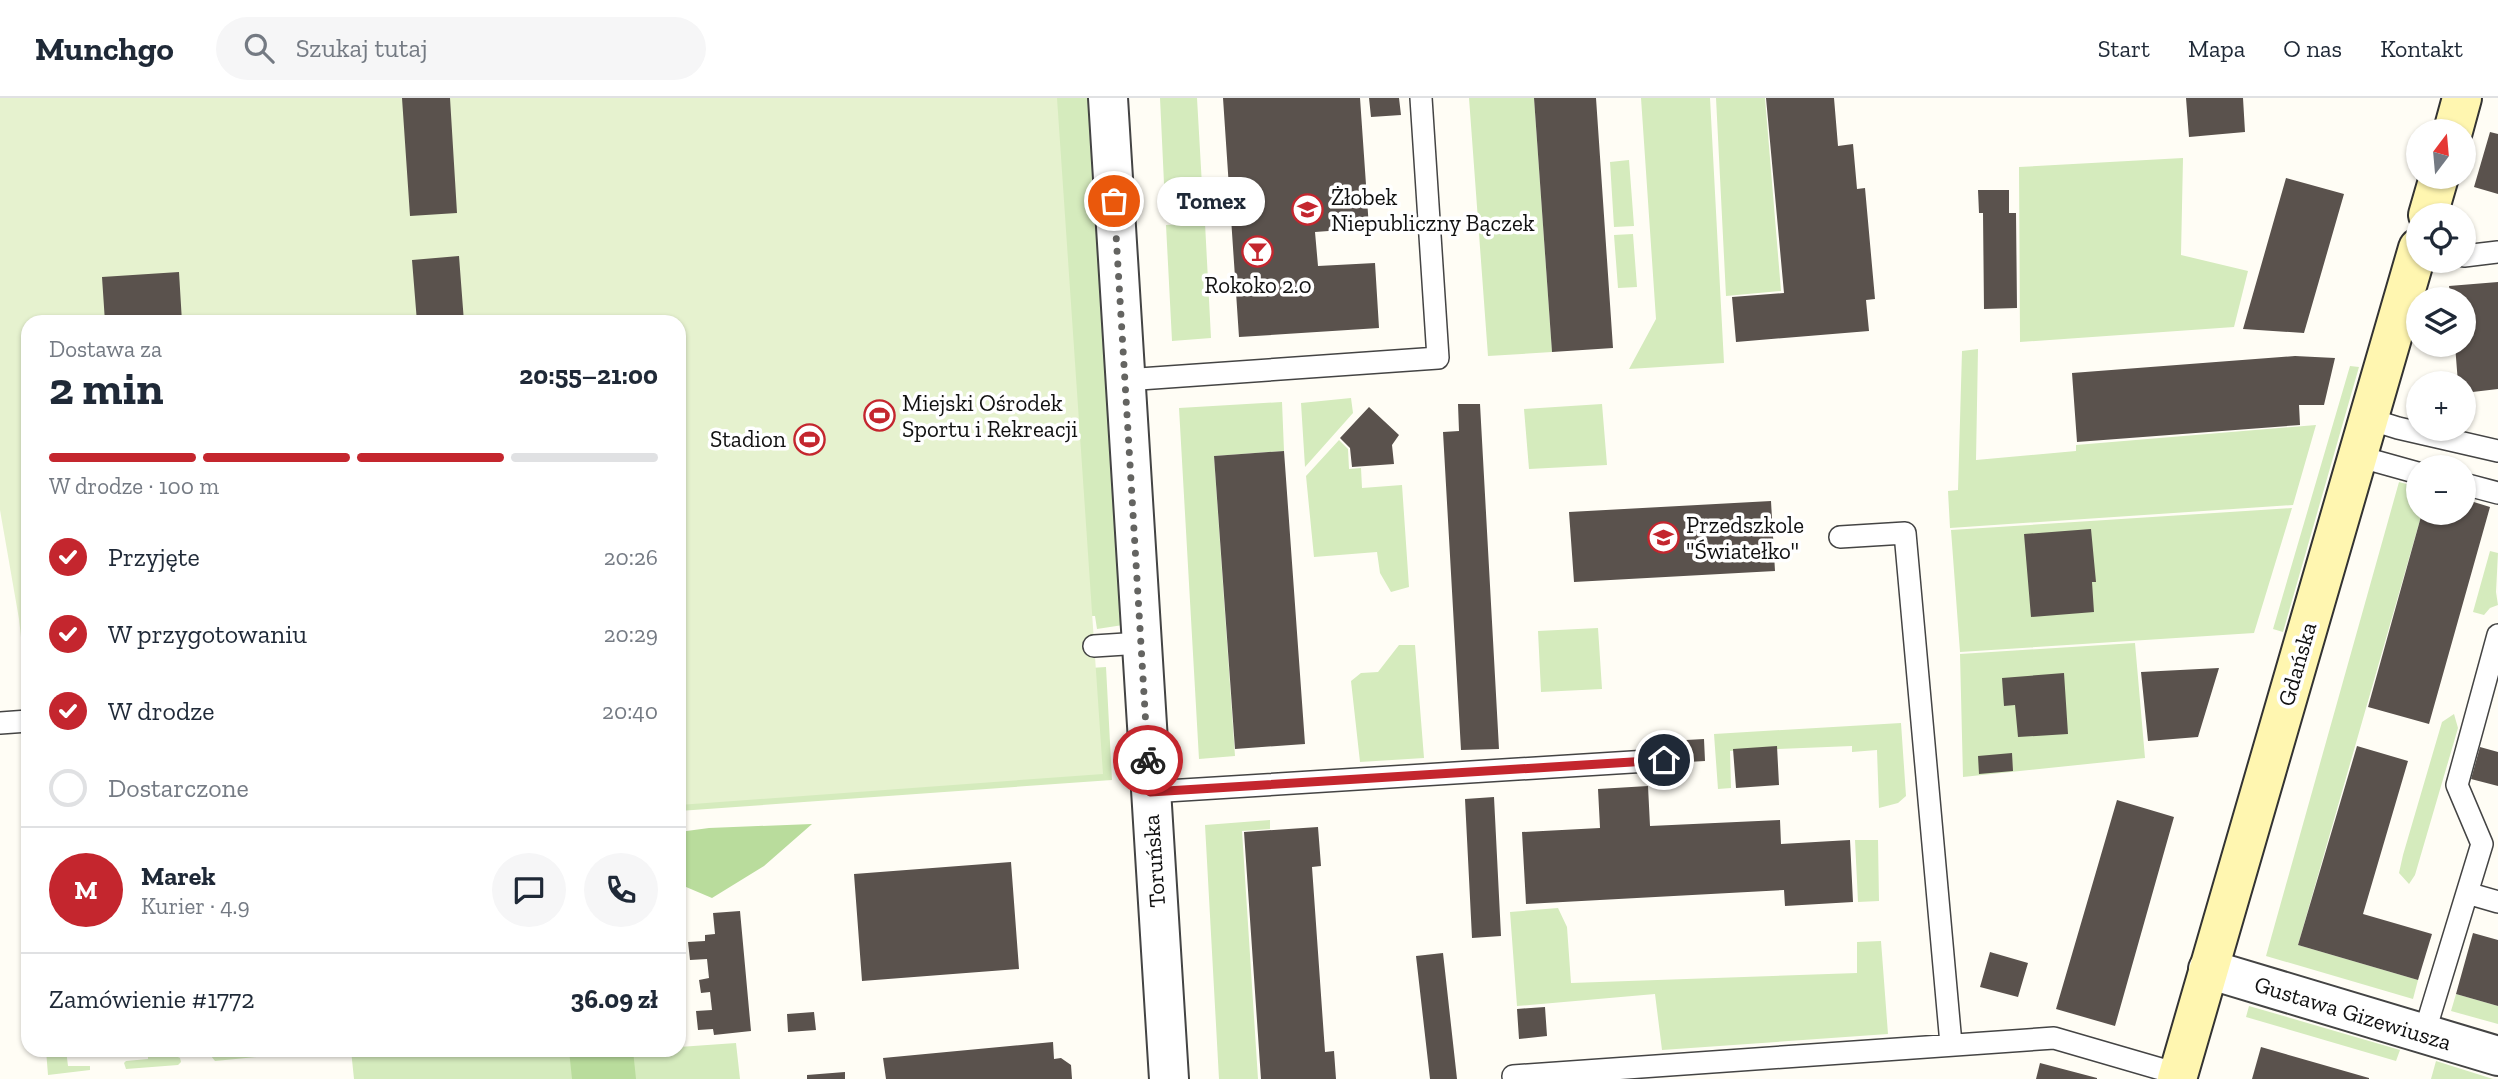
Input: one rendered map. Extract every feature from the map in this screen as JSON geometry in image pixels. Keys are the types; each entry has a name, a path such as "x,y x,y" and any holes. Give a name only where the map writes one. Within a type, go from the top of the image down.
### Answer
{"street":[{"name":"Toruńska","path":"1108,98 1169,1079"},
{"path":"2456,119 2462,98"},
{"name":"Gdańska","path":"2178,1077 2411,273"},
{"name":"Gustawa Gizewiusza","path":"2208,969 2498,1056"}],"lane":[{"path":"1125,380 1437,358 1420,98"},
{"path":"2476,255 2498,252"},
{"path":"2369,419 2498,451"},
{"path":"2357,456 2406,470"},
{"path":"2476,487 2498,493"},
{"path":"1840,537 1905,533 1951,1044"},
{"path":"2424,1034 2482,844 2457,785 2498,635"},
{"path":"1094,646 1141,643"},
{"path":"0,723 21,722"},
{"path":"1150,792 1664,760"},
{"path":"2467,893 2498,902"},
{"path":"1513,1076 2054,1038 2178,1077"}],"green space":[{"name":"Miejski Ośrodek Sportu i Rekreacji","path":"0,98 1057,98 1103,774 686,804 686,315 21,315 21,637 0,510"},
{"path":"1027,98 1092,98 1123,625 1097,629 1095,616 1079,616"},
{"path":"1160,98 1197,98 1203,203 1165,205"},
{"path":"1469,98 1534,98 1552,352 1488,356"},
{"path":"1641,98 1710,98 1724,363 1629,369 1656,319"},
{"path":"1716,98 1765,98 1781,291 1726,296"},
{"path":"2183,158 2181,255 2248,271 2234,327 2020,342 2019,167"},
{"path":"1629,160 1634,226 1614,227 1610,162"},
{"path":"1205,223 1211,338 1172,341 1166,225"},
{"path":"1633,234 1637,287 1618,288 1614,235"},
{"path":"1978,349 1976,460 2076,451 2076,445 2316,425 2293,505 1950,528 1948,491 1958,490 1962,351"},
{"path":"2350,366 2359,367 2283,632 2273,629"},
{"path":"1351,398 1353,413 1305,467 1301,403"},
{"path":"1282,402 1284,451 1214,456 1235,756 1199,759 1179,408"},
{"path":"1602,404 1607,465 1529,469 1524,409"},
{"path":"1339,440 1348,449 1349,469 1361,468 1362,488 1402,485 1409,587 1391,592 1380,573 1377,552 1314,557 1306,476"},
{"path":"2399,482 2406,484 2406,525 2419,525 2298,945 2418,980 2413,999 2266,956"},
{"path":"2292,508 2254,633 1960,652 1951,530"},
{"path":"2490,551 2498,553 2498,605 2490,608 2484,615 2473,612"},
{"path":"1598,628 1602,689 1541,692 1538,631"},
{"path":"2135,643 2145,758 1963,777 1960,654"},
{"path":"1399,645 1415,645 1424,758 1360,762 1351,681 1361,673 1378,672"},
{"path":"1106,667 1112,780 686,810 686,767 1042,671"},
{"path":"2454,714 2458,728 2415,875 2409,884 2399,873 2403,855 2442,722"},
{"path":"1901,723 1906,796 1898,803 1879,808 1877,750 1852,752 1852,746 1730,751 1731,788 1718,789 1714,734"},
{"path":"1270,820 1270,829 1242,831 1258,1079 1219,1079 1205,825"},
{"path":"812,824 764,866 712,898 686,887 686,831"},
{"path":"1855,840 1878,840 1879,901 1858,902"},
{"path":"1558,908 1567,927 1571,983 1857,973 1857,942 1881,941 1888,1034 1662,1050 1655,994 1517,1006 1510,912"},
{"path":"2456,994 2498,1006 2498,1024 2451,1011"},
{"path":"2249,1006 2400,1050 2396,1061 2246,1017"},
{"path":"736,1043 740,1079 354,1079 352,1057 686,1057 686,1047"},
{"path":"47,1057 67,1057 68,1066 90,1066 90,1070 48,1075"},
{"path":"178,1057 181,1062 178,1065 126,1069 124,1063"},
{"path":"212,1057 256,1057 215,1061"},
{"path":"570,1057 634,1057 636,1079 572,1079"},
{"path":"2436,1061 2493,1079 2431,1079"}],"building":[{"path":"402,98 450,98 457,213 410,216"},
{"path":"1223,98 1360,98 1369,228 1315,232 1318,266 1375,263 1379,328 1239,337"},
{"path":"1369,98 1399,98 1401,115 1371,117"},
{"path":"1534,98 1596,98 1613,348 1552,352"},
{"path":"1766,98 1834,98 1838,146 1853,144 1857,189 1865,188 1875,299 1866,300 1869,331 1736,342 1732,297 1784,293"},
{"path":"2186,98 2243,98 2245,132 2189,137"},
{"path":"2490,132 2498,134 2498,194 2476,188"},
{"path":"2286,178 2344,194 2304,333 2243,329"},
{"path":"1978,190 2009,190 2009,213 2016,213 2017,308 1984,309 1983,213 1979,213"},
{"path":"459,256 463,315 416,315 412,260"},
{"path":"179,272 182,315 105,315 102,277"},
{"path":"2498,282 2498,389 2476,392 2476,371 2457,371 2456,357 2476,357 2476,287 2449,286"},
{"path":"2295,356 2335,358 2324,405 2299,405 2300,425 2077,442 2072,373"},
{"path":"1458,404 1480,404 1499,749 1461,750 1443,432 1459,431"},
{"path":"1369,407 1399,435 1392,445 1394,464 1352,467 1350,448 1340,438"},
{"path":"1284,451 1305,744 1235,749 1214,456"},
{"path":"1771,501 1775,571 1574,582 1569,512"},
{"path":"2476,503 2490,507 2429,724 2368,707 2419,525 2476,525"},
{"path":"2091,529 2096,582 2092,582 2094,612 2031,617 2024,534"},
{"path":"2219,668 2198,737 2148,741 2141,672"},
{"path":"2064,673 2068,734 2018,737 2015,705 2004,706 2002,678"},
{"path":"1704,739 1705,761 1670,763 1669,741"},
{"path":"1777,746 1779,785 1736,788 1733,749"},
{"path":"2357,746 2408,761 2363,914 2432,934 2418,980 2298,945"},
{"path":"2480,747 2498,752 2498,786 2471,779"},
{"path":"2012,753 2013,771 1979,774 1978,756"},
{"path":"1648,786 1650,826 1780,820 1781,844 1850,840 1853,902 1785,906 1784,890 1526,904 1522,832 1600,828 1598,789"},
{"path":"1494,797 1501,936 1472,938 1465,799"},
{"path":"2117,800 2174,817 2115,1026 2056,1009"},
{"path":"1318,827 1321,866 1312,867 1325,1052 1334,1051 1336,1079 1261,1079 1244,832"},
{"path":"1011,862 1019,969 862,981 854,874"},
{"path":"740,911 751,1031 714,1035 713,1029 698,1030 696,1011 712,1010 710,992 701,993 699,980 709,978 707,959 690,960 688,942 705,941 705,935 715,934 713,913"},
{"path":"2473,933 2498,940 2498,1006 2456,994"},
{"path":"1990,952 2028,963 2018,997 1980,987"},
{"path":"1443,953 1457,1079 1430,1079 1416,956"},
{"path":"1545,1007 1547,1036 1519,1039 1517,1009"},
{"path":"814,1012 816,1030 788,1032 787,1014"},
{"path":"1053,1042 1054,1059 1061,1058 1071,1065 1072,1079 886,1079 883,1058"},
{"path":"2261,1047 2369,1078 2369,1079 2252,1079"},
{"path":"2040,1063 2097,1078 2097,1079 2036,1079"},
{"path":"845,1072 845,1079 807,1079 807,1075"}],"way so far":[{"path":"1114,201 1148,760"}],"place":[{"name":"Tomex","path":"1114,201"},
{"name":"Żłobek Niepubliczny Bączek","path":"1308,210"},
{"name":"Rokoko 2.0","path":"1258,251"},
{"name":"Miejski Ośrodek Sportu i Rekreacji","path":"879,416"},
{"name":"Stadion","path":"809,439"},
{"name":"Przedszkole \"Światełko\"","path":"1663,538"}],"route":[{"path":"1148,760 1150,792 1664,760"}]}
